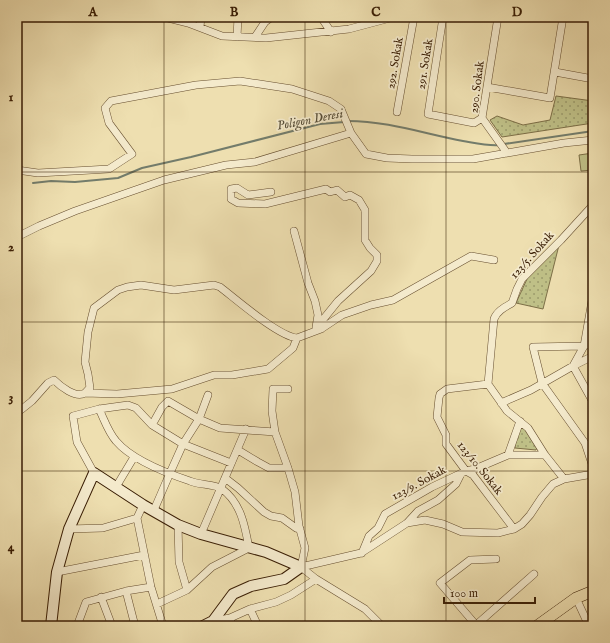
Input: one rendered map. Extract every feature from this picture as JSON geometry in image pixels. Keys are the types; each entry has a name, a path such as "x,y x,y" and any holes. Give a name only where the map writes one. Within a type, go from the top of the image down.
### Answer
{"main road":[{"path":"537,626 576,598 593,591"}],"street":[{"path":"164,17 181,19 222,36 266,38 331,32 349,29 394,17"},
{"path":"200,27 201,17"},
{"path":"237,37 238,17"},
{"path":"255,37 265,22 272,17"},
{"path":"321,17 331,32"},
{"path":"362,17 367,24"},
{"path":"367,24 373,17"},
{"name":"292. Sokak","path":"397,112 414,17"},
{"name":"291. Sokak","path":"443,17 428,114 474,123 482,118"},
{"name":"290. Sokak","path":"498,17 482,118 506,151"},
{"path":"487,87 550,98 563,17"},
{"path":"555,72 593,79"},
{"path":"17,170 38,173 109,169 132,154 109,123 105,108 111,101 196,85 240,81 292,89 329,101 341,109 351,133 366,154 387,158 473,159 506,151 593,140"},
{"path":"17,237 38,226 164,180 226,165 255,162 351,133"},
{"path":"271,192 248,195 237,188 230,189 231,199 238,203 266,204 326,189 330,192 337,190 345,197 350,196 359,200 365,210 365,240 377,255 377,260 371,271 333,306 321,322 318,330"},
{"name":"123/5. Sokak","path":"488,384 494,319 496,315 512,303 522,279 561,240 587,209 593,205"},
{"path":"294,231 308,282 316,302 318,330"},
{"path":"85,393 90,388 85,362 88,332 94,308 118,290 127,287 141,285 174,290 214,285 220,287 264,321 291,338 297,338 318,330 342,315 371,305 393,300 471,256 494,260"},
{"path":"572,366 584,346 593,295"},
{"path":"17,413 32,401 48,383 54,380 60,386 78,394 117,394 172,389 214,375 232,375 268,369 293,348 297,338"},
{"path":"593,343 584,346 533,347 542,384 585,443 593,467"},
{"path":"501,403 542,384 572,366 593,356"},
{"path":"572,366 593,402"},
{"path":"488,384 507,411 528,428 545,455 564,479"},
{"name":"123/10. Sokak","path":"488,384 447,389 439,396 437,417 446,435 446,444 463,472 473,475 514,529"},
{"path":"288,390 273,389 272,411 275,432 295,492 300,529 305,548 301,567"},
{"path":"154,510 183,444 199,420 208,395"},
{"path":"152,425 162,407 168,401 199,420 220,428 275,432"},
{"path":"231,463 183,444 152,425 136,408 128,405 99,409 73,416 77,442 94,473 143,505 178,525 200,534 266,552 301,567 316,579 365,609 378,624"},
{"path":"99,409 115,440 134,457 191,482 221,488 229,495 238,507 244,520 249,548"},
{"path":"508,455 520,421"},
{"path":"200,534 246,429"},
{"path":"238,450 269,468 288,468"},
{"name":"123/9. Sokak","path":"362,553 369,536 378,528 385,514 432,486 463,472 475,469 508,455 545,455"},
{"path":"116,488 134,457"},
{"path":"206,625 233,594 251,586 284,579 301,567 362,553 407,523 418,511 438,500 456,484 463,472"},
{"path":"51,626 57,572 69,529 94,473"},
{"path":"407,523 425,520 443,524 462,532 474,533 498,533 514,529 522,524 530,515 553,484 564,479 593,474"},
{"path":"225,478 264,512 271,516 282,518 296,528 300,529"},
{"path":"143,505 137,518 151,587 163,626"},
{"path":"69,529 102,528 137,518"},
{"path":"178,525 179,562 187,590"},
{"path":"157,604 187,590 212,567 249,548"},
{"path":"57,572 144,555"},
{"path":"496,559 470,560 440,583 475,626 534,574"},
{"path":"206,625 230,618 250,609 276,602 316,579"},
{"path":"77,626 86,602 126,591 151,587"},
{"path":"126,591 135,626"},
{"path":"101,597 112,626"},
{"path":"576,598 589,626"},
{"path":"250,609 258,626"},
{"path":"230,618 232,626"}],"green space":[{"path":"556,96 593,101 593,123 502,137 490,120 497,116 523,125 550,120"},
{"path":"593,153 593,170 581,171 579,155"},
{"path":"559,245 543,309 516,303 527,279"},
{"path":"521,426 525,428 537,447 536,450 515,448"}],"waterway":[{"name":"Poligon Deresi","path":"348,121 378,123 472,143 500,145"},
{"name":"Poligon Deresi","path":"33,183 51,181 75,182 118,178 142,168 320,124 344,122"},
{"name":"Poligon Deresi","path":"504,144 593,131"}]}
